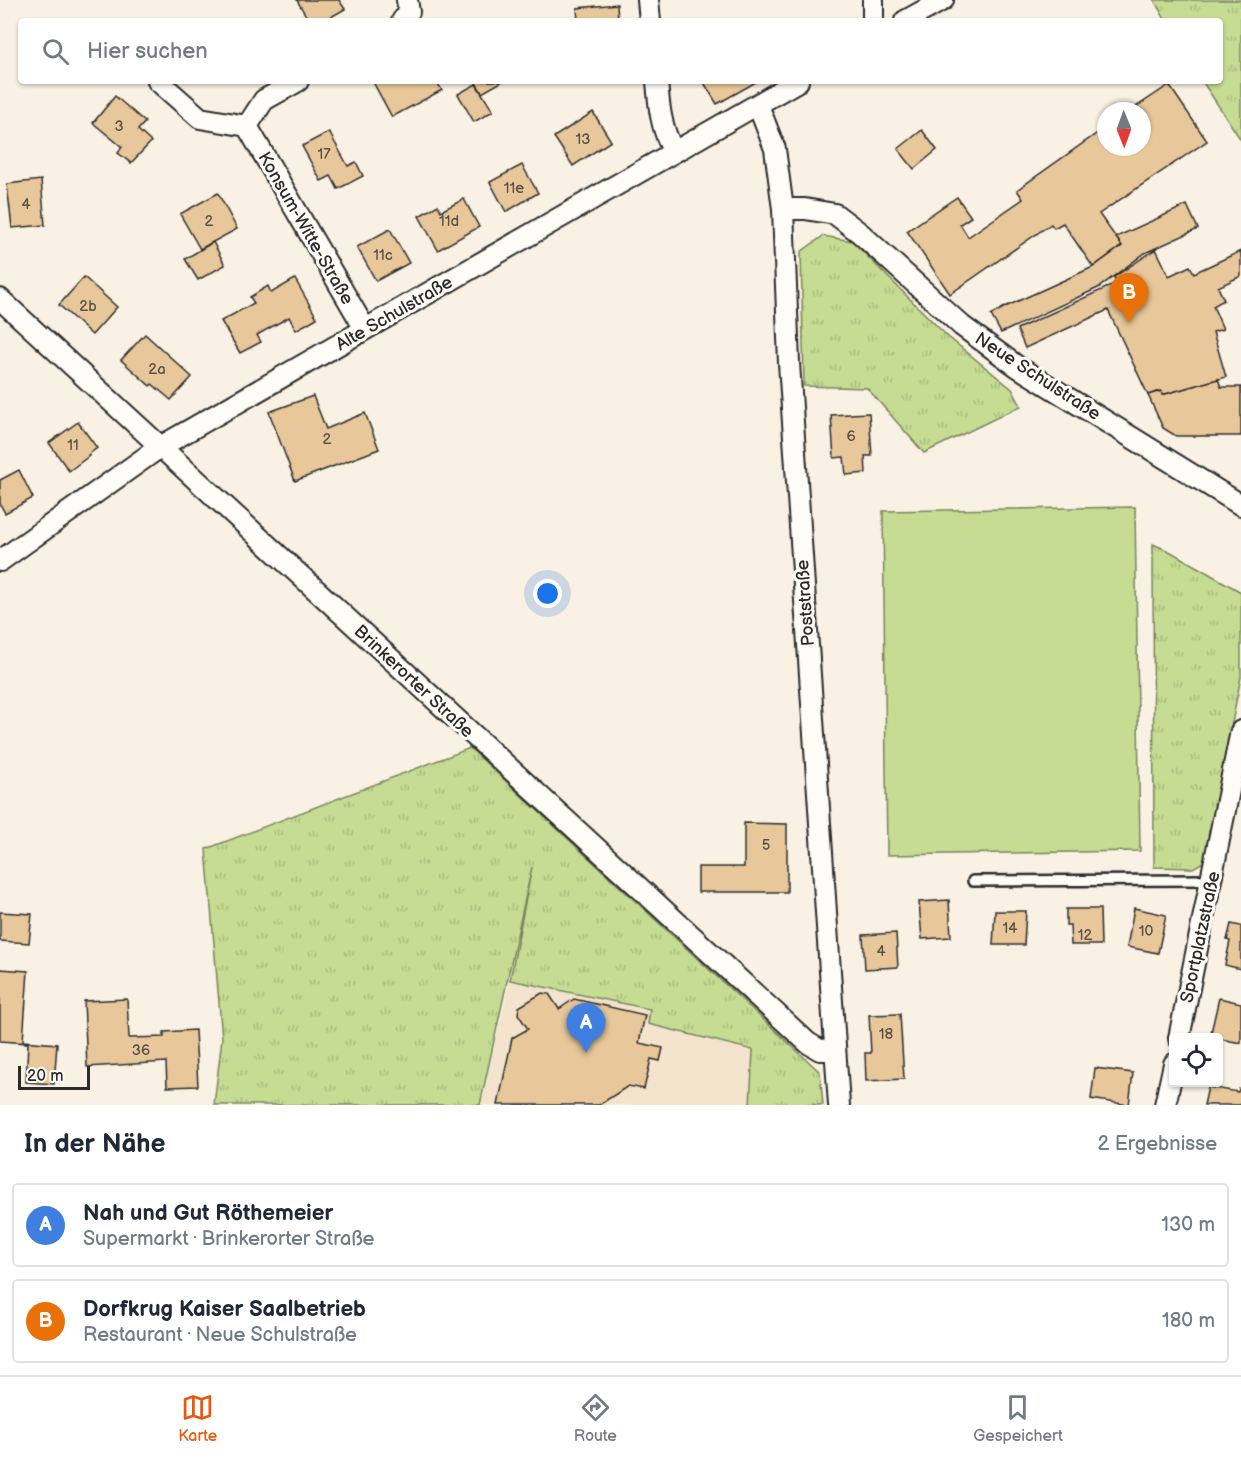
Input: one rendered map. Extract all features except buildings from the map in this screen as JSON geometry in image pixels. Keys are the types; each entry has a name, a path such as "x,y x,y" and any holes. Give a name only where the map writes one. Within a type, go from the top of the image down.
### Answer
{"street":[{"path":"404,18 409,12 407,0"},
{"path":"648,0 650,18"},
{"path":"873,0 873,18"},
{"path":"910,18 943,0"},
{"path":"161,84 200,118 247,126 264,100 293,84"},
{"path":"657,84 661,121 674,152"},
{"name":"Alte Schulstraße","path":"0,561 160,447 793,84"},
{"name":"Poststraße","path":"758,105 775,149 783,209 789,363 839,1105"},
{"name":"Konsum-Witte-Straße","path":"247,126 365,329"},
{"name":"Neue Schulstraße","path":"783,209 805,209 835,214 861,233 962,326 1018,368 1241,505"},
{"name":"Brinkerorter Straße","path":"0,299 808,1042 820,1050 834,1050"},
{"name":"Sportplatzstraße","path":"1180,1033 1241,730"},
{"path":"1165,1105 1169,1084"}],"lane":[{"path":"973,882 1212,880"}],"shaded area":[{"path":"510,980 650,1009 648,1024 753,1050 750,1105 481,1105"}],"green space":[{"path":"1154,0 1241,0 1241,140 1204,84 1223,84 1223,18 1164,18"},
{"path":"823,236 852,241 947,336 1012,389 1021,406 924,453 867,388 804,386 801,252"},
{"path":"1135,507 1140,851 887,855 883,511"},
{"path":"1153,544 1241,592 1241,677 1205,861 1193,868 1154,867"},
{"path":"470,748 820,1072 823,1105 750,1105 753,1050 648,1024 650,1009 510,980 532,867 480,1105 214,1105 222,1038 206,849"}],"place":[{"name":"Dorfkrug Kaiser Saalbetrieb","path":"1129,323"},
{"name":"Nah und Gut Röthemeier","path":"586,1053"}]}
